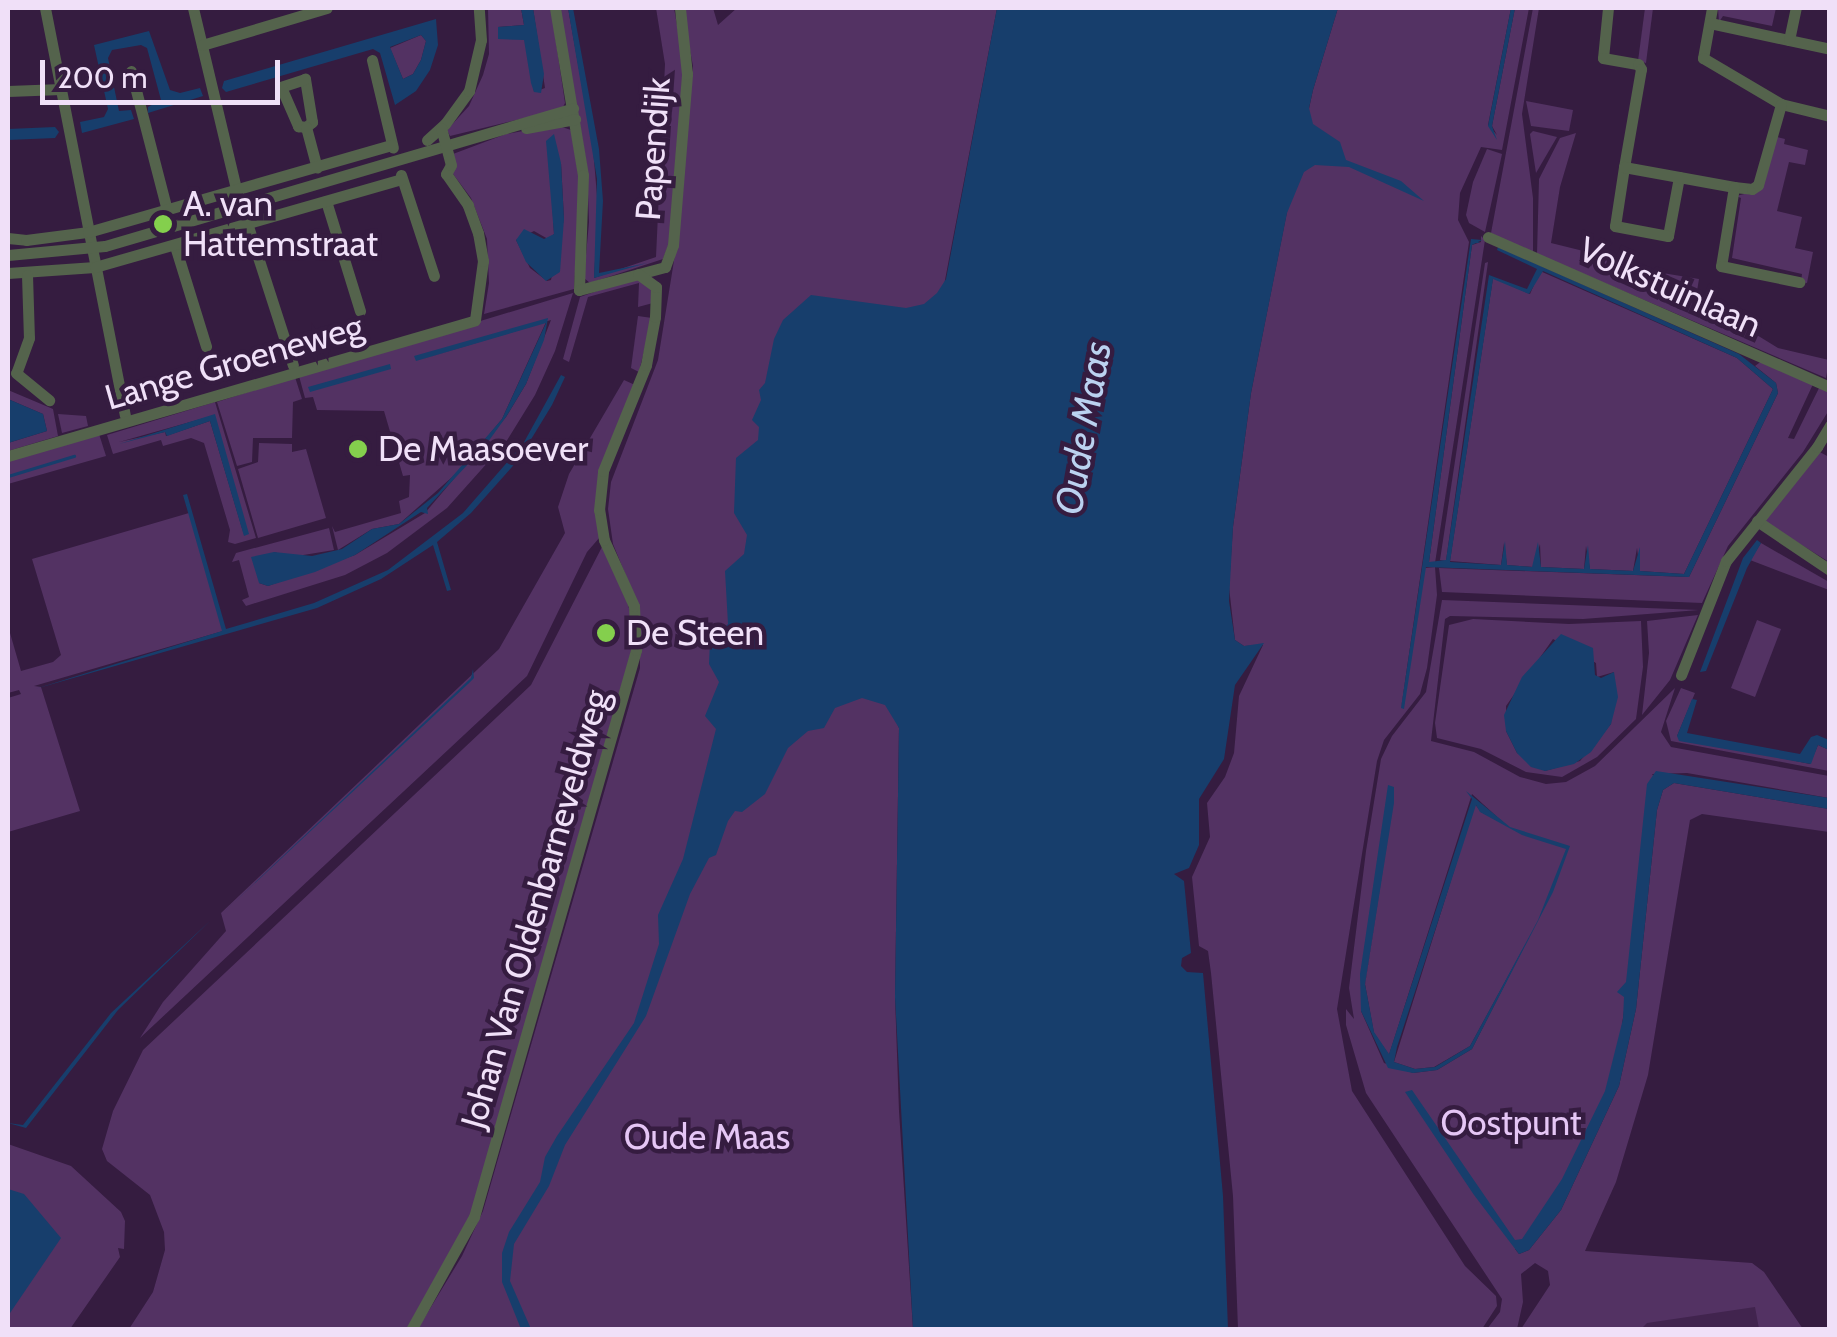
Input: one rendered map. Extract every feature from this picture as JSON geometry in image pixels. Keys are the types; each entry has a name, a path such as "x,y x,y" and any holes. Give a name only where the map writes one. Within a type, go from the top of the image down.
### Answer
{"street":[{"path":"46,8 125,415"},
{"path":"193,8 236,189 293,365"},
{"path":"278,8 281,21"},
{"path":"202,45 324,8"},
{"path":"426,140 441,128 468,90 477,65 479,8"},
{"path":"555,8 574,114 585,209 579,290 638,274"},
{"name":"Papendijk","path":"638,274 664,266 673,244 686,111 687,55 680,8"},
{"path":"1608,8 1603,58 1638,64 1641,68 1615,226 1668,236 1679,177"},
{"path":"1712,8 1704,58 1781,104 1830,116"},
{"path":"1789,40 1796,8"},
{"path":"1710,23 1830,49"},
{"path":"372,60 392,145 434,276"},
{"path":"131,71 167,210"},
{"path":"8,91 61,89"},
{"path":"1624,167 1734,187 1758,185 1781,104"},
{"path":"8,255 92,249 502,131 574,114"},
{"path":"306,127 317,168"},
{"path":"441,128 447,147"},
{"path":"8,238 26,240 88,232 392,145"},
{"name":"Lange Groeneweg","path":"8,456 475,320 483,261 468,205 446,174 452,165 447,147"},
{"path":"8,273 96,267 402,178"},
{"path":"1734,187 1721,266 1800,282"},
{"path":"326,200 360,311"},
{"name":"Volkstuinlaan","path":"1488,237 1830,387"},
{"path":"175,246 206,346"},
{"path":"27,274 29,338 16,373 49,400"},
{"name":"Johan Van Oldenbarneveldweg","path":"411,1330 474,1217 636,650 634,606 605,542 598,510 604,471 646,365 655,317 656,287 638,274"},
{"path":"1681,675 1726,561 1830,424"},
{"path":"1757,521 1830,570"}],"shaded area":[{"path":"1766,1292 1790,1330 1525,1330"}],"green space":[{"path":"488,8 521,8 524,25 498,27 498,39 524,39 534,92 545,88 533,8 551,8 565,103 562,109 450,136 447,130 469,106 483,75 489,54"},
{"path":"560,8 568,8 593,148 598,208 594,278 656,257 665,64 656,8 674,8 681,48 683,71 669,243 663,259 590,283 584,278 589,222 587,167"},
{"name":"Oude Maas","path":"682,8 713,8 718,25 737,8 997,8 945,280 892,712 899,728 895,997 913,1329 417,1330 462,1256 483,1211 640,668 640,610 613,544 608,509 611,482 658,360 677,242 693,66"},
{"path":"1338,8 1511,8 1488,125 1497,135 1492,126 1515,8 1529,8 1502,150 1481,147 1460,193 1458,220 1469,242 1401,709 1425,568 1435,567 1437,595 1427,668 1420,694 1384,740 1377,761 1337,1009 1352,1091 1465,1266 1496,1296 1497,1306 1482,1329 1238,1329 1233,1196 1211,973 1208,951 1199,946 1192,877 1210,837 1207,803 1225,777 1234,753 1239,696 1263,645 1244,646 1235,640 1229,587 1233,527 1251,393 1287,212 1313,90"},
{"path":"1533,8 1539,8 1522,114 1533,198 1533,255 1491,233"},
{"path":"1645,8 1653,8 1646,63 1638,61"},
{"path":"1718,8 1776,8 1772,26 1723,16 1719,22"},
{"path":"421,35 426,41 421,60 413,74 403,79 390,48"},
{"path":"1526,101 1573,110 1569,131 1531,126"},
{"path":"556,125 571,130 580,185 574,289 484,314 489,283 487,239 471,198 453,174 453,154 506,134","holes":["561,163 564,219 551,280 547,281 530,268 516,240 534,231 548,239 554,234 552,200"]},
{"path":"1533,131 1557,137 1536,173 1530,134"},
{"path":"1576,133 1560,187 1551,243 1632,263 1632,268 1699,279 1695,303 1721,313 1778,348 1829,360 1826,378 1537,254 1539,179 1560,138"},
{"path":"1777,137 1785,139 1784,144 1808,150 1805,165 1789,162 1777,211 1802,217 1795,248 1813,252 1807,283 1801,282 1802,274 1732,258 1741,198 1736,196 1761,190"},
{"path":"1487,149 1502,154 1485,232 1469,223 1466,215 1473,182"},
{"path":"1481,236 1485,240 1435,563 1429,562 1472,245 1481,242"},
{"path":"1488,262 1446,561 1440,560"},
{"path":"1540,271 1737,358 1773,389 1684,574 1640,571 1637,548 1633,571 1590,569 1586,546 1584,569 1541,567 1540,544 1533,567 1507,565 1504,543 1501,565 1450,561 1493,278 1530,294"},
{"path":"634,278 651,286 653,303 638,307 639,283 588,297 569,362 563,359 580,297"},
{"path":"573,293 555,351 535,395 506,442 447,508 387,553 345,575 246,606 242,600 249,597 239,560 232,562 236,553 329,528 334,550 291,557 274,552 259,583 268,586 355,555 425,513 506,417 526,384 551,320 416,361 546,322 502,419 459,471 399,524 372,529 338,550 332,526 335,532 401,513 399,501 409,497 410,475 403,476 384,411 317,410 313,397 305,398 299,376"},
{"path":"638,316 652,318 639,372 631,368"},
{"path":"1763,360 1814,382 1788,438 1794,439 1820,386 1829,387 1829,410 1803,452 1728,546 1702,603 1442,592 1439,568 1689,577 1778,393 1776,383 1755,366"},
{"path":"295,377 302,399 293,402 292,438 253,438 252,462 237,466 217,402"},
{"path":"624,380 635,385 604,459 600,537 587,552 527,676 140,1038 163,1002 226,931 221,913 499,649 565,533 558,507 569,474"},
{"path":"8,390 53,409 58,436 8,451 8,443 47,431 43,414 8,399"},
{"path":"215,402 256,538 228,542 230,530 204,443 191,438 163,446 161,440 113,454 107,435","holes":["215,415 244,535 210,421 166,436 165,432 119,442"]},
{"path":"58,414 86,416 88,426 62,433"},
{"path":"99,434 106,456 8,484 8,459"},
{"path":"259,443 292,444 292,452 306,449 326,518 258,538 238,469 258,462"},
{"path":"1816,450 1829,457 1829,562 1765,522 1763,514"},
{"path":"189,513 223,631 34,686 41,687 80,811 8,832 8,698 21,694 19,690 8,693 8,626 21,671 53,662 61,655 32,559"},
{"path":"1761,543 1829,582 1829,590 1750,560"},
{"path":"603,545 621,580 632,619 633,645 471,1214 407,1329 129,1329 153,1292 165,1250 164,1232 150,1195 107,1161 102,1149 113,1111 143,1050 531,685"},
{"name":"Oostpunt","path":"1442,600 1699,610 1583,619 1450,616 1445,619 1431,741 1474,752 1520,777 1546,784 1566,782 1595,766 1675,688 1661,732 1671,747 1829,776 1829,798 1687,773 1652,774 1658,782 1613,1085 1566,1188 1515,1249 1519,1254 1529,1250 1561,1210 1619,1086 1636,1009 1657,810 1663,790 1674,783 1829,809 1829,832 1702,814 1690,820 1648,1075 1616,1182 1585,1251 1752,1263 1764,1272 1803,1329 1759,1329 1755,1307 1647,1323 1641,1329 1521,1329 1550,1285 1548,1271 1535,1263 1521,1274 1523,1302 1517,1329 1487,1329 1500,1312 1502,1299 1366,1093 1346,1025 1346,1009 1354,1019 1349,988 1381,759 1392,736 1426,692","holes":["1472,794 1506,825 1481,812 1475,804 1394,1062 1415,1069 1434,1067 1470,1046 1525,945 1472,1049 1437,1070 1413,1073 1384,1063 1361,1011 1365,985 1374,1033 1389,1055"]},
{"path":"1698,615 1670,680 1642,715 1649,653 1647,621"},
{"path":"1473,619 1569,624 1641,621 1643,667 1636,719 1597,757 1562,777 1526,772 1481,749 1437,738 1435,723 1449,625","holes":["1553,639 1596,663 1597,677 1614,672 1611,724 1580,761 1545,771 1517,753 1506,731 1506,706"]},
{"path":"1757,620 1781,629 1755,697 1731,688"},
{"path":"1681,688 1695,693 1677,736 1810,764 1818,745 1829,750 1829,771 1671,741 1666,721"},
{"path":"8,1144 71,1166 121,1212 125,1221 124,1249 118,1248 120,1257 70,1329 8,1330"}],"water":[{"path":"521,8 533,8 544,74 541,93 534,92 531,83 524,40 498,39 498,27 524,25"},
{"path":"568,8 573,8 599,149 603,201 599,273 647,263 594,278 597,179"},
{"path":"997,8 1338,8 1309,108 1313,124 1340,142 1346,160 1401,181 1424,201 1349,167 1315,165 1304,172 1287,213 1251,393 1233,527 1229,601 1235,640 1244,646 1264,643 1235,685 1224,759 1199,799 1199,845 1189,868 1174,874 1184,881 1191,953 1182,958 1181,966 1187,972 1203,973 1223,1196 1228,1329 913,1329 895,997 899,728 885,705 862,698 835,708 824,728 808,731 788,748 765,794 742,812 735,811 728,821 716,855 709,858 690,894 646,1016 565,1145 549,1186 514,1244 510,1281 531,1329 521,1329 502,1282 502,1253 509,1232 540,1182 545,1157 557,1136 634,1023 659,944 658,915 683,859 716,729 705,716 719,682 709,664 710,641 728,624 725,571 744,554 747,535 734,513 736,458 758,440 759,427 752,420 761,400 759,390 765,383 774,339 783,320 811,295 906,308 924,304 937,293 946,279"},
{"path":"1511,8 1515,8 1492,126 1497,140 1488,126"},
{"path":"436,19 438,45 430,70 416,91 395,105 380,53 373,49 226,92 222,88 224,81","holes":["421,35 426,41 413,74 403,79 390,47"]},
{"path":"149,31 170,90 180,93 200,88 203,96 148,113 148,107 161,100 147,48 141,45 112,50 108,58 119,111 131,110 134,119 82,133 80,122 104,117 108,109 94,45"},
{"path":"55,127 59,132 55,138 8,140 8,129"},
{"path":"554,134 561,163 564,219 560,272 546,281 526,262 516,240 524,229 544,239 554,234 546,141"},
{"path":"1471,239 1482,240 1472,245 1429,562 1446,560 1489,275 1527,289 1537,269 1497,250 1498,247 1739,354 1776,383 1778,393 1689,577 1426,567 1404,709 1401,708","holes":["1543,271 1737,358 1773,389 1684,574 1640,571 1640,547 1633,571 1590,569 1588,545 1584,569 1541,567 1538,542 1532,567 1507,565 1505,541 1501,565 1450,562 1493,279 1529,294"]},
{"path":"548,318 544,340 526,384 506,417 485,446 427,508 428,514 421,512 355,555 315,572 268,586 259,583 251,557 274,552 312,556 342,549 372,529 399,524 438,493 502,419 546,323 416,361 414,356"},
{"path":"390,364 391,369 310,392 308,387"},
{"path":"561,375 565,377 552,405 519,459 471,513 437,542 451,590 447,591 433,545 381,579 317,608 35,689 222,631 183,495 187,494 226,629 314,603 388,570 463,513 523,444"},
{"path":"8,399 43,414 47,431 8,443"},
{"path":"215,414 249,534 244,536 210,421 167,436 165,432 119,444"},
{"path":"1757,540 1761,543 1706,671 1700,672 1743,558"},
{"path":"1561,634 1593,648 1595,675 1601,678 1614,672 1618,697 1611,724 1591,752 1574,764 1545,771 1531,767 1517,753 1506,731 1504,715 1522,677"},
{"path":"473,669 474,678 468,684 225,911 471,678"},
{"path":"1692,699 1697,700 1687,733 1800,754 1811,737 1817,735 1829,740 1829,750 1818,745 1811,764 1679,741 1677,736"},
{"path":"1656,771 1829,798 1829,809 1674,783 1663,790 1657,810 1636,1009 1619,1086 1561,1210 1529,1250 1519,1254 1405,1092 1412,1090 1515,1240 1522,1239 1562,1179 1605,1091 1623,1019 1624,997 1617,992 1626,982 1647,784"},
{"path":"1388,785 1394,787 1394,803 1365,984 1374,1032 1389,1054 1472,799 1466,791 1510,827 1570,846 1553,892 1472,1049 1437,1070 1413,1073 1388,1068 1361,1011 1360,974","holes":["1476,805 1480,812 1522,835 1566,849 1538,920 1470,1046 1435,1067 1415,1069 1394,1062 1397,1047"]},
{"path":"211,920 118,1010 26,1128 8,1123 23,1125 111,1013"},
{"path":"8,1189 24,1194 61,1238 8,1316"}],"waterway":[{"path":"8,476 74,456"}],"place":[{"name":"A. van Hattemstraat","path":"163,224"},
{"name":"De Maasoever","path":"358,449"},
{"name":"De Steen","path":"606,633"}]}
